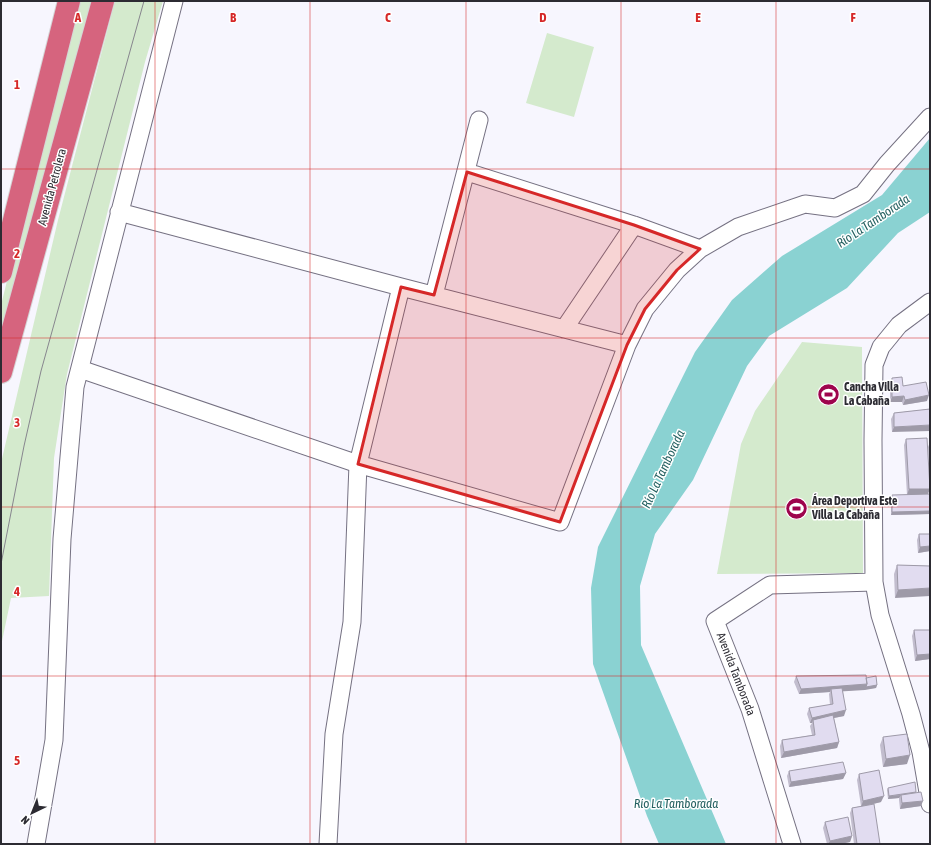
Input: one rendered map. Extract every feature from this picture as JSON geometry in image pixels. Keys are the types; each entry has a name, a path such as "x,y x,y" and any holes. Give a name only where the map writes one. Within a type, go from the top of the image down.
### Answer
{"highway":[{"path":"1,272 69,1"},
{"name":"Avenida Petrolera","path":"1,372 103,1"}],"street":[{"path":"36,844 54,740 62,539 75,387 174,1"},
{"path":"80,369 358,464 560,522 627,345 645,309 677,270 700,249 738,227 805,204 835,208 863,194 887,164 930,117"},
{"path":"434,295 467,172 479,120"},
{"path":"467,172 634,225 700,249"},
{"path":"119,212 627,345"},
{"path":"564,329 634,225"},
{"path":"328,844 334,734 352,622 358,464 401,287"},
{"path":"930,302 899,325 881,347 874,365 873,440 874,582 880,615 911,714 926,751 930,804"},
{"name":"Avenida Tamborada","path":"792,844 750,709 715,621 770,585 874,582"}],"highlighted area":[{"path":"467,172 634,225 700,249 677,270 645,309 627,345 560,522 358,464 401,287 434,295"}],"green space":[{"path":"77,1 94,1 1,343 1,305"},
{"path":"115,1 163,1 145,62 67,374 54,458 49,596 11,598 1,646 1,463 58,220"},
{"path":"547,33 594,47 574,117 526,103"},
{"name":"Área Deportiva Este Villa La Cabaña","path":"802,342 862,347 863,573 717,574 741,444 755,411"}],"water":[{"name":"Río La Tamborada","path":"930,138 930,212 898,233 847,288 769,336 747,366 693,480 655,534 640,586 641,645 726,844 659,844 647,816 593,664 591,588 598,547 695,352 732,300 782,256 882,195"}],"building":[{"path":"902,377 903,386 926,382 929,395 905,400 904,396 892,397 892,378"},
{"path":"930,409 930,425 894,427 894,413"},
{"path":"927,438 930,489 909,489 906,439"},
{"path":"930,494 930,511 892,512 892,495"},
{"path":"919,534 930,534 930,546 920,547"},
{"path":"897,565 930,566 930,588 898,590"},
{"path":"914,630 930,630 930,654 917,655"},
{"path":"866,675 867,684 801,689 796,676"},
{"path":"876,676 877,685 866,687 866,678"},
{"path":"842,688 846,710 812,718 809,708 833,704 831,689"},
{"path":"833,715 839,742 784,752 782,740 815,735 813,720"},
{"path":"907,734 910,755 886,759 883,737"},
{"path":"843,762 846,773 791,782 789,771"},
{"path":"879,770 884,796 863,801 859,774"},
{"path":"915,782 916,792 889,796 888,788"},
{"path":"921,792 923,801 902,803 901,795"},
{"path":"874,804 880,844 857,844 852,808"},
{"path":"848,817 852,836 830,841 825,822"}],"tram line":[{"path":"1,564 24,446 41,371 144,1"}],"place":[{"name":"Cancha Villa La Cabaña","path":"829,394"},
{"name":"Área Deportiva Este Villa La Cabaña","path":"796,508"}]}
